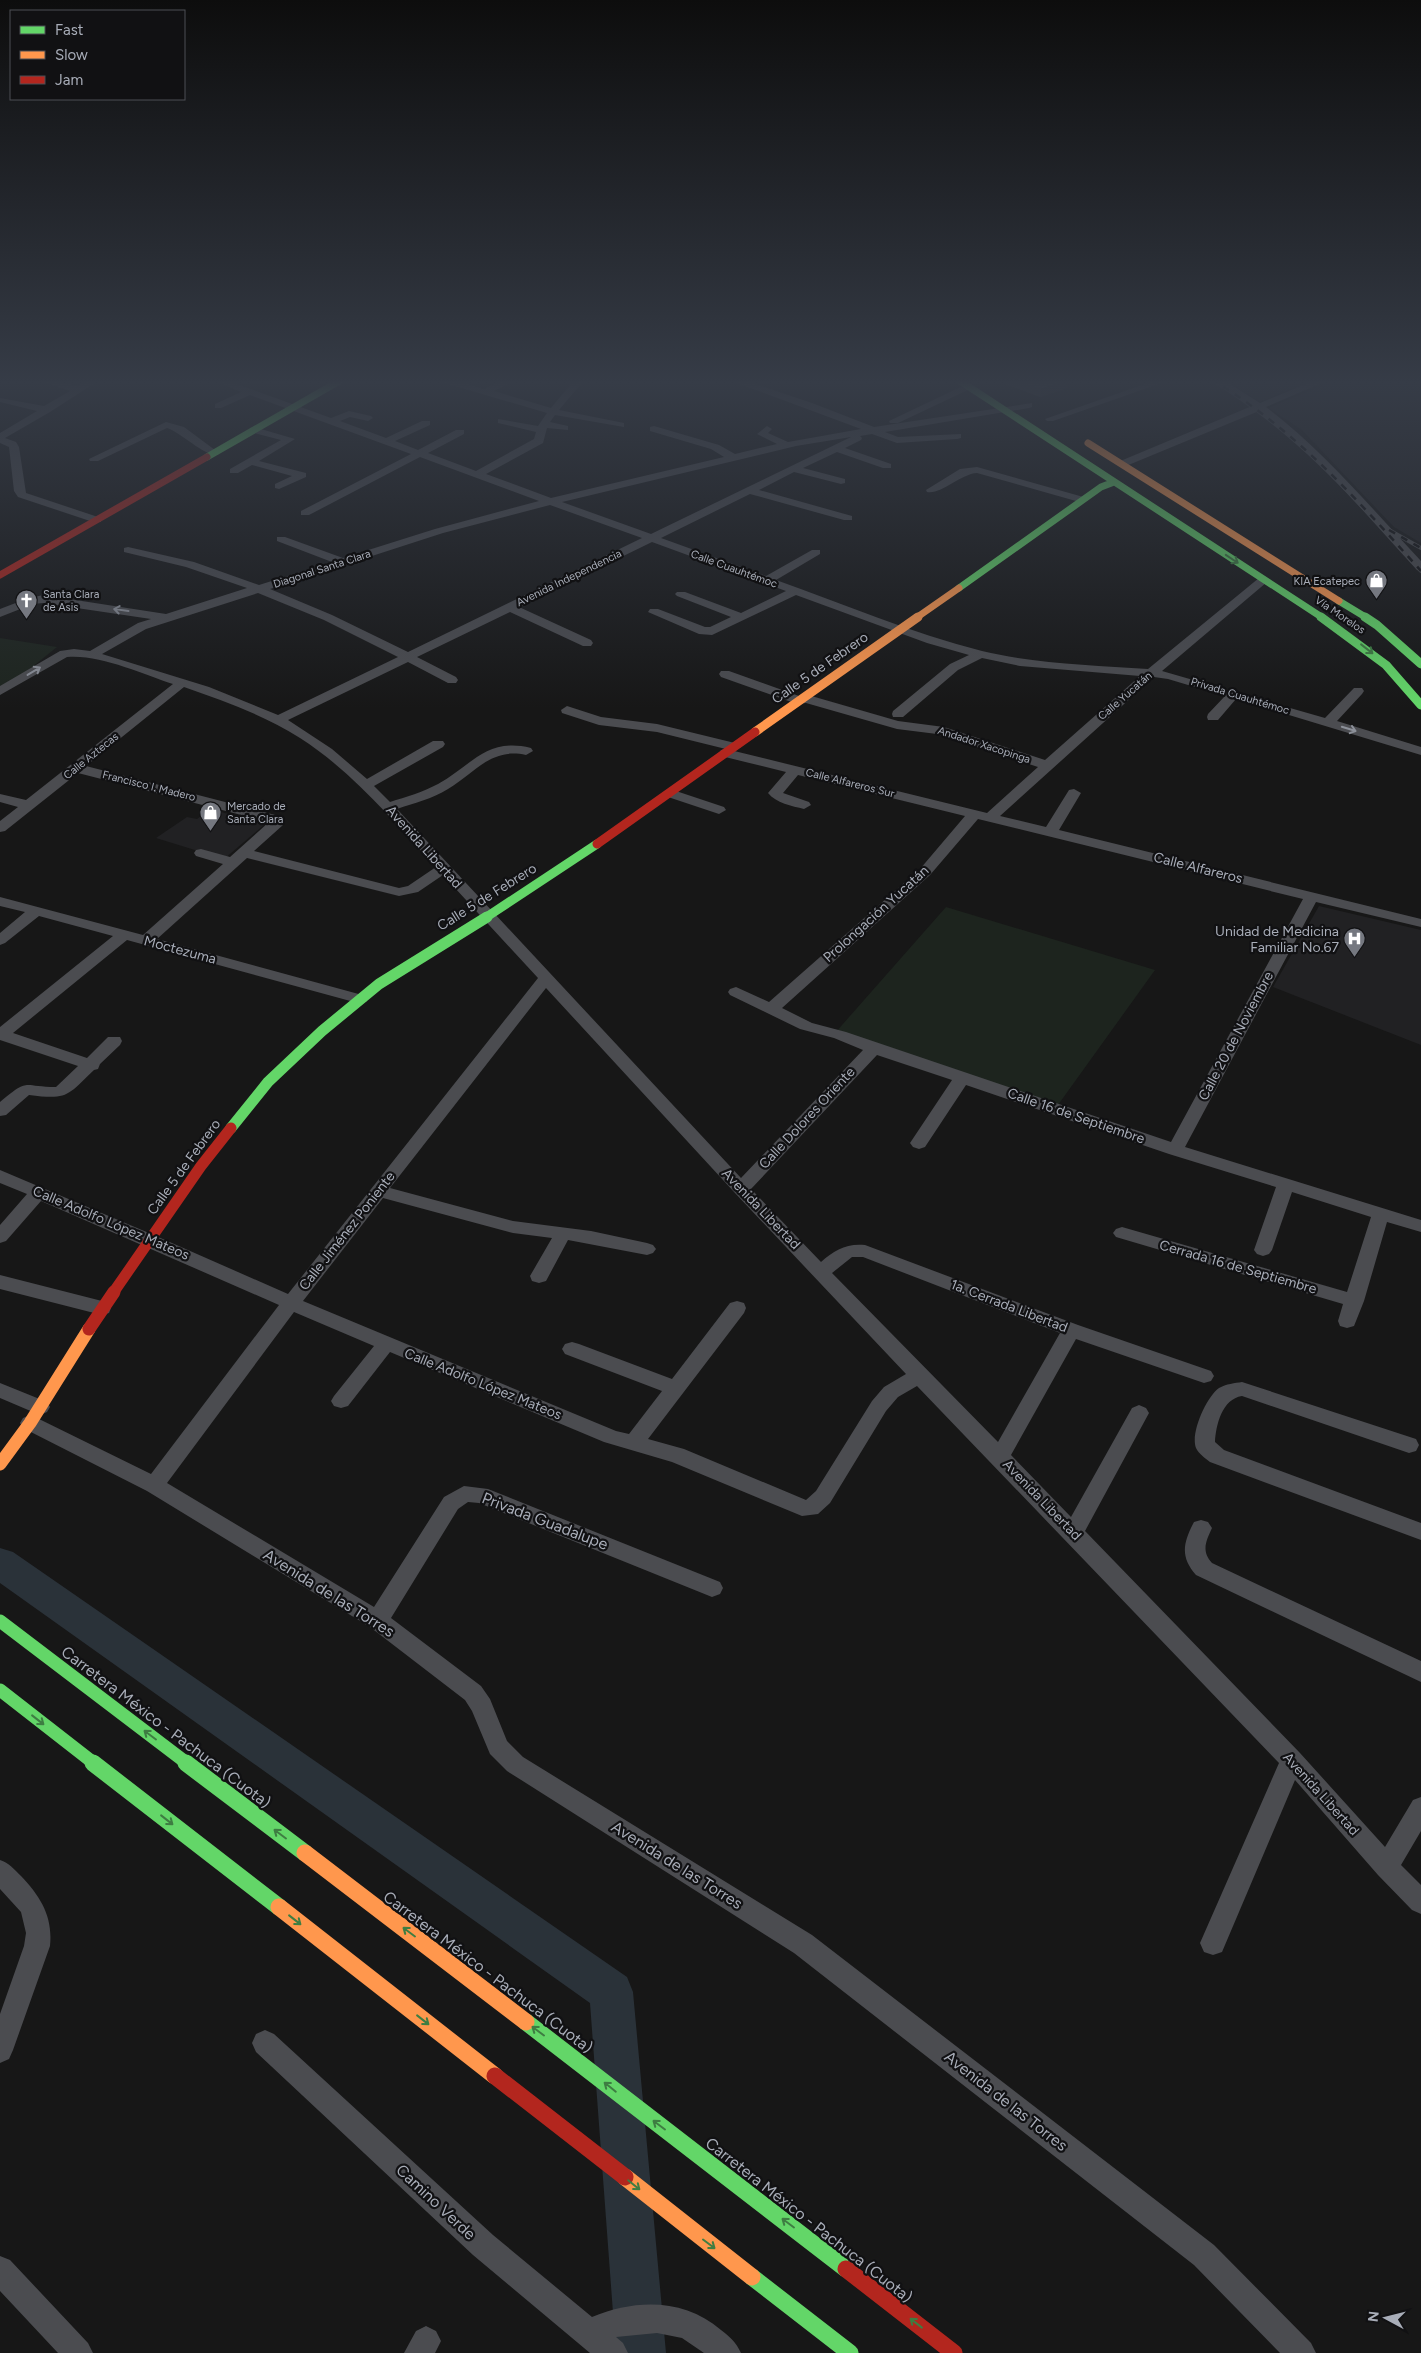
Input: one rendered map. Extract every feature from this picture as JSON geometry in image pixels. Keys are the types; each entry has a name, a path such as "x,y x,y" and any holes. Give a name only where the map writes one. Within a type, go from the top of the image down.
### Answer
{"main road":[{"path":"0,575 151,489"},
{"name":"Calle 5 de Febrero","path":"0,1464 35,1415 102,1308 201,1166 250,1103 294,1057 360,999 408,964 488,916 670,792 1098,489"},
{"name":"Vía Morelos","path":"1124,489 1345,632 1398,677 1421,705"},
{"name":"Vía Morelos","path":"1161,489 1377,625 1421,664"},
{"name":"Carretera México - Pachuca (Cuota)","path":"0,1621 577,2060 846,2267 954,2353"},
{"path":"0,1690 850,2353"}],"street":[{"path":"18,489 18,492 22,495 97,520"},
{"path":"305,513 353,489"},
{"name":"Calle Cuauhtémoc","path":"512,489 900,630 980,654 1038,664 1151,673"},
{"name":"Diagonal Santa Clara","path":"91,655 142,626 260,590 439,531 601,489"},
{"name":"Avenida Independencia","path":"278,720 650,538 755,489"},
{"path":"1043,489 1083,500"},
{"path":"1350,489 1421,568"},
{"path":"751,491 848,518"},
{"path":"790,503 807,495"},
{"path":"281,539 344,562"},
{"path":"128,550 197,566 260,590 409,656 452,680"},
{"path":"766,580 816,552"},
{"name":"Calle Yucatán","path":"990,817 1151,673 1264,580"},
{"path":"654,612 706,631 716,630 795,591"},
{"path":"681,594 741,617"},
{"path":"0,613 30,601 43,599 169,618"},
{"path":"509,607 587,643"},
{"name":"Avenida Libertad","path":"0,691 60,656 70,653 91,655 182,683 278,720 324,749 366,785 388,807 741,1189 918,1376 1000,1457 1292,1760 1387,1867 1421,1902"},
{"path":"898,714 954,667 980,654"},
{"name":"Privada Cuauhtémoc","path":"1151,673 1169,675 1421,751"},
{"name":"Andador Xacopinga","path":"724,674 897,726 939,730 1046,766"},
{"name":"Calle Aztecas","path":"0,828 182,683"},
{"path":"1328,722 1358,691"},
{"path":"1213,716 1233,695"},
{"name":"Calle Alfareros Sur","path":"567,710 599,721 658,728 795,770 975,813"},
{"path":"366,785 438,744"},
{"path":"388,807 442,787 495,751 513,747 526,751"},
{"name":"Francisco I. Madero","path":"76,768 274,819 278,822 238,858"},
{"path":"795,770 775,793 779,797 804,805"},
{"path":"670,792 719,810"},
{"path":"1051,831 1074,793"},
{"path":"0,798 28,805"},
{"name":"Calle Alfareros","path":"975,813 1421,923"},
{"name":"Prolongación Yucatán","path":"771,1009 925,872 975,813"},
{"path":"201,854 238,858 398,892 413,889 443,868"},
{"path":"146,941 238,858"},
{"name":"Calle 20 de Noviembre","path":"1175,1150 1312,896"},
{"name":"Moctezuma","path":"0,901 360,999"},
{"path":"0,940 36,911"},
{"path":"0,1034 124,935"},
{"name":"Calle Jiménez Poniente","path":"154,1486 290,1303 545,979"},
{"name":"Calle 16 de Septiembre","path":"736,992 806,1026 840,1035 1175,1150 1421,1226"},
{"path":"0,1034 92,1064"},
{"path":"0,1111 26,1089 58,1093 92,1064 114,1041"},
{"name":"Calle Dolores Oriente","path":"741,1189 874,1048"},
{"path":"919,1143 962,1078"},
{"name":"Calle Adolfo López Mateos","path":"0,1176 386,1344 611,1437 677,1455 792,1505 811,1508 823,1497 879,1406 891,1392 918,1376"},
{"name":"Cerrada 16 de Septiembre","path":"1263,1250 1286,1184"},
{"path":"378,1191 513,1227 591,1237 647,1249"},
{"path":"0,1237 39,1192"},
{"path":"1347,1321 1381,1214"},
{"name":"Cerrada 16 de Septiembre","path":"1122,1233 1354,1301"},
{"path":"539,1276 563,1234"},
{"name":"1a. Cerrada Libertad","path":"821,1273 844,1253 853,1249 865,1251 1071,1330 1204,1376"},
{"path":"0,1282 102,1308"},
{"path":"633,1444 737,1308"},
{"path":"1000,1457 1071,1330"},
{"path":"341,1401 386,1344"},
{"path":"572,1349 675,1388"},
{"path":"1409,1445 1242,1389 1233,1390 1225,1394 1204,1434 1206,1447 1218,1456 1421,1532"},
{"name":"Avenida de las Torres","path":"0,1390 35,1415 378,1620 473,1693 482,1706 498,1747 515,1764 803,1944 1204,2255 1301,2353"},
{"path":"1073,1533 1139,1413"},
{"name":"Privada Guadalupe","path":"378,1620 450,1503 464,1494 481,1495 712,1588"},
{"path":"1201,1528 1193,1545 1192,1553 1204,1569 1421,1672"},
{"path":"1213,1943 1292,1760"},
{"path":"1387,1867 1421,1808"},
{"path":"0,1871 29,1902 37,1915 40,1929 37,1946 0,2050"},
{"name":"Camino Verde","path":"265,2043 483,2245 613,2353"},
{"path":"0,2270 78,2353"},
{"path":"592,2334 606,2324 618,2321 673,2320 695,2329 726,2353"}],"shaded area":[{"path":"1358,489 1421,489 1421,543 1394,527"},
{"path":"0,638 57,647 26,672 0,687"},
{"name":"Mercado de Santa Clara","path":"210,809 265,824 224,859 156,838 187,817 197,819"},
{"name":"Unidad de Medicina Familiar No.67","path":"1319,906 1421,930 1421,1045 1273,987"},
{"path":"946,907 1155,970 1058,1105 835,1033"}],"waterway":[{"path":"0,1563 611,1992 641,2353"}],"railway":[{"path":"1346,489 1421,571"},
{"path":"1389,530 1421,548"}],"traffic: fast":[{"path":"959,588 1098,489"},
{"path":"1125,489 1345,633 1386,665 1421,705"},
{"path":"1339,601 1377,625 1421,664"},
{"path":"231,1128 268,1082 322,1031 379,984 488,916 597,844"},
{"path":"0,1621 305,1853"},
{"path":"0,1690 279,1907"},
{"path":"526,2022 846,2269"},
{"path":"752,2277 850,2353"}],"traffic: slow":[{"path":"1161,489 1339,601"},
{"path":"755,732 959,588"},
{"path":"0,1464 30,1423 89,1329"},
{"path":"305,1853 526,2022"},
{"path":"279,1907 495,2076"},
{"path":"625,2177 752,2277"}],"traffic: jam":[{"path":"0,575 151,489"},
{"path":"597,844 755,732"},
{"path":"89,1329 201,1166 231,1128"},
{"path":"495,2076 625,2177"},
{"path":"846,2269 954,2353"}],"place":[{"name":"KIA Ecatepec","path":"1376,600"},
{"name":"Santa Clara de Asis","path":"27,619"},
{"name":"Mercado de Santa Clara","path":"211,831"},
{"name":"Unidad de Medicina Familiar No.67","path":"1355,958"}]}
